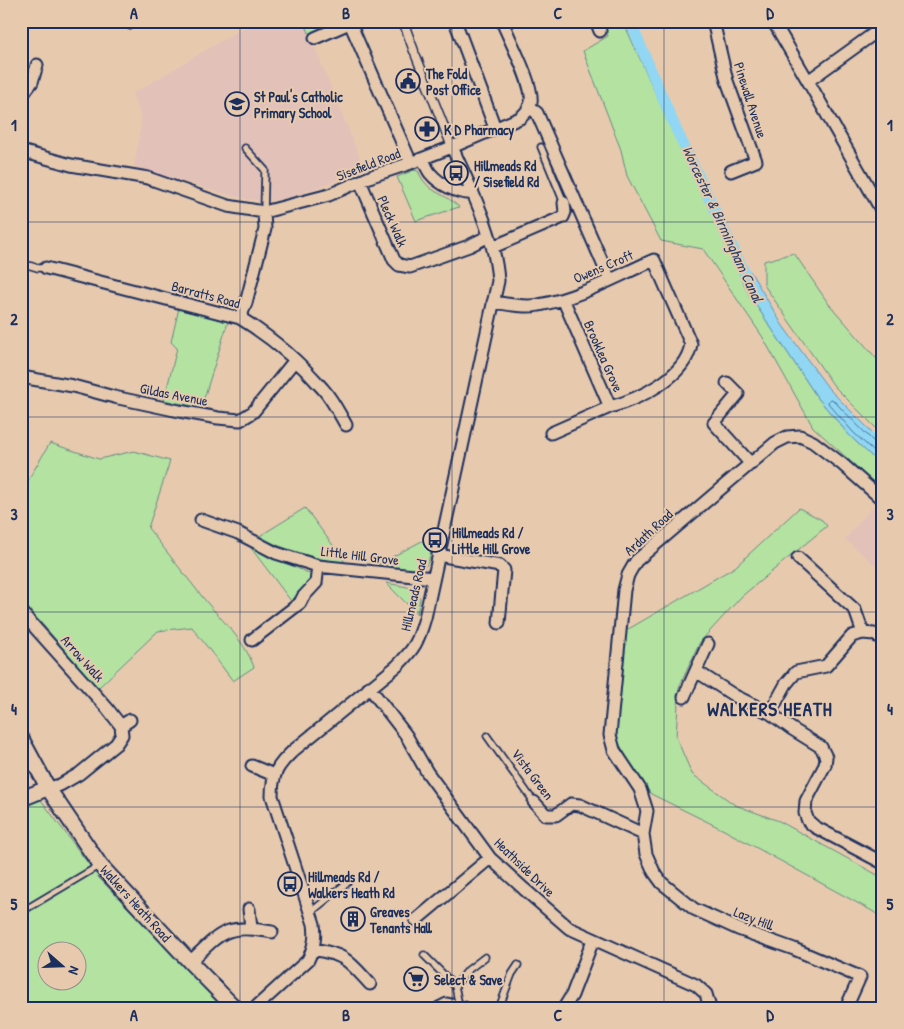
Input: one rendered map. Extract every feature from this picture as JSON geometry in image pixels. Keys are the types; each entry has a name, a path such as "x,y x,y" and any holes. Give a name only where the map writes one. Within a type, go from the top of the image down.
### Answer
{"street":[{"path":"403,21 452,148"},
{"path":"455,21 495,128"},
{"path":"502,21 529,84 531,101 529,107 537,113 610,280"},
{"name":"Pinewall Avenue","path":"713,21 727,81 756,161 731,171"},
{"path":"773,21 883,213"},
{"path":"315,38 352,22 411,163"},
{"path":"808,81 883,27"},
{"path":"22,94 32,82 37,65"},
{"name":"Sisefield Road","path":"21,151 71,165 148,178 228,206 264,212 329,195 360,181 452,148 520,118 529,107"},
{"name":"Hillmeads Road","path":"274,775 281,762 294,750 397,666 409,654 418,641 425,618 498,281 491,241 473,193 452,148"},
{"path":"423,159 431,174 445,185 465,194 473,193"},
{"name":"Pleck Walk","path":"360,181 394,260 399,265 410,267 468,246 491,241"},
{"path":"491,241 563,217 565,212 564,204"},
{"path":"240,318 246,303 265,229 264,212"},
{"name":"Owens Croft","path":"493,302 524,306 539,305 563,299 654,260"},
{"name":"Brooklea Grove","path":"563,299 610,406 625,402 652,390 673,374 690,352 691,344 654,260"},
{"name":"Barratts Road","path":"46,268 240,318 259,330 295,360 324,390 346,425"},
{"name":"Gildas Avenue","path":"21,377 73,386 179,411 240,420 253,412 295,360"},
{"path":"727,383 738,394 714,423 750,464"},
{"path":"551,433 610,406"},
{"name":"Ardath Road","path":"643,834 647,811 640,788 614,750 610,735 620,616 628,575 636,561 750,464 787,437 800,436 813,442 842,464 883,500"},
{"name":"Little Hill Grove","path":"201,520 238,533 276,553 318,566 433,578"},
{"path":"438,555 500,566 504,570 499,623"},
{"path":"798,558 855,610 863,633"},
{"path":"252,640 300,603 316,583 318,566"},
{"name":"Arrow Walk","path":"21,612 107,708 126,723 122,735 116,744 79,774 60,785 48,788"},
{"path":"770,713 786,684 796,672 826,666 852,636 863,633 874,634 883,640"},
{"path":"684,697 708,644"},
{"path":"696,671 735,696 770,713 792,730 821,747 826,757 820,776 806,801 805,813 808,821 815,827 883,863"},
{"name":"Heathside Drive","path":"369,687 406,735 427,772 490,858 569,928 696,985 706,994 710,1008"},
{"name":"Walkers Heath Road","path":"21,738 48,788 100,865 235,1008"},
{"path":"252,766 274,775 272,796 311,912 316,938 308,960 255,1008"},
{"path":"21,799 48,788"},
{"name":"Vista Green","path":"534,802 546,815 556,815 571,804 580,805 643,834"},
{"name":"Lazy Hill","path":"643,834 646,854 654,872 662,882 694,909 860,977 846,1008"},
{"path":"416,920 490,858"},
{"path":"250,909 251,928"},
{"path":"190,962 213,940 227,930 251,928 272,932"},
{"path":"564,1008 572,995 593,940"},
{"path":"313,949 334,953 348,960 370,984"},
{"path":"439,1008 447,1004 462,1007"}],"lane":[{"path":"541,147 564,204"},
{"path":"245,148 265,170 264,212"},
{"path":"21,263 38,268 46,268"},
{"name":"Vista Green","path":"487,736 534,802"},
{"path":"21,912 100,865"},
{"path":"311,912 348,882"},
{"path":"424,955 455,986 462,1007"},
{"path":"455,986 468,970 484,957"},
{"path":"499,1008 512,974 518,965"}],"shaded area":[{"name":"St Paul's Catholic Primary School","path":"258,21 304,21 365,170 292,197 265,202 232,196 134,167 141,123 140,113 132,94"},
{"path":"874,505 883,513 883,572 845,539"}],"green space":[{"path":"304,21 341,21 310,35"},
{"path":"602,21 623,21 750,296 817,397 849,435 883,467 883,491 813,427 762,336 703,249 661,241 627,176 621,150 583,51 608,36"},
{"path":"414,170 418,171 422,179 431,188 459,207 416,221 397,177"},
{"path":"794,253 828,303 883,366 883,435 834,386 764,285 764,261"},
{"path":"179,308 228,322 201,408 164,400 177,348 171,342"},
{"path":"50,443 99,459 134,451 170,461 148,528 204,599 239,639 254,667 233,681 192,627 158,631 98,688 21,600 21,495"},
{"path":"305,508 346,564 301,554 258,537"},
{"path":"799,508 822,520 827,526 742,596 700,642 679,687 676,737 692,774 735,805 779,821 883,878 883,917 724,830 651,794 631,766 615,735 625,631 735,567"},
{"path":"433,535 430,556 425,567 413,571 377,565"},
{"path":"251,548 313,575 311,580 291,601"},
{"path":"386,583 413,588 420,598 417,614"},
{"path":"41,800 99,878 226,1008 21,1008 21,806"}],"water":[{"path":"750,271 783,326 829,389 883,443 883,467 849,435 817,397 750,296 741,278"}],"waterway":[{"name":"Worcester & Birmingham Canal","path":"630,21 676,129 752,288"}],"place":[{"name":"The Fold Post Office","path":"408,81"},
{"name":"St Paul's Catholic Primary School","path":"237,104"},
{"name":"K D Pharmacy","path":"427,129"},
{"name":"Hillmeads Rd / Sisefield Rd","path":"456,173"},
{"name":"Hillmeads Rd / Little Hill Grove","path":"435,540"},
{"name":"Hillmeads Rd / Walkers Heath Rd","path":"290,884"},
{"name":"Greaves Tenants Hall","path":"353,919"},
{"name":"Select & Save","path":"416,979"}],"district":[{"name":"WALKERS HEATH","path":"770,709"}]}
